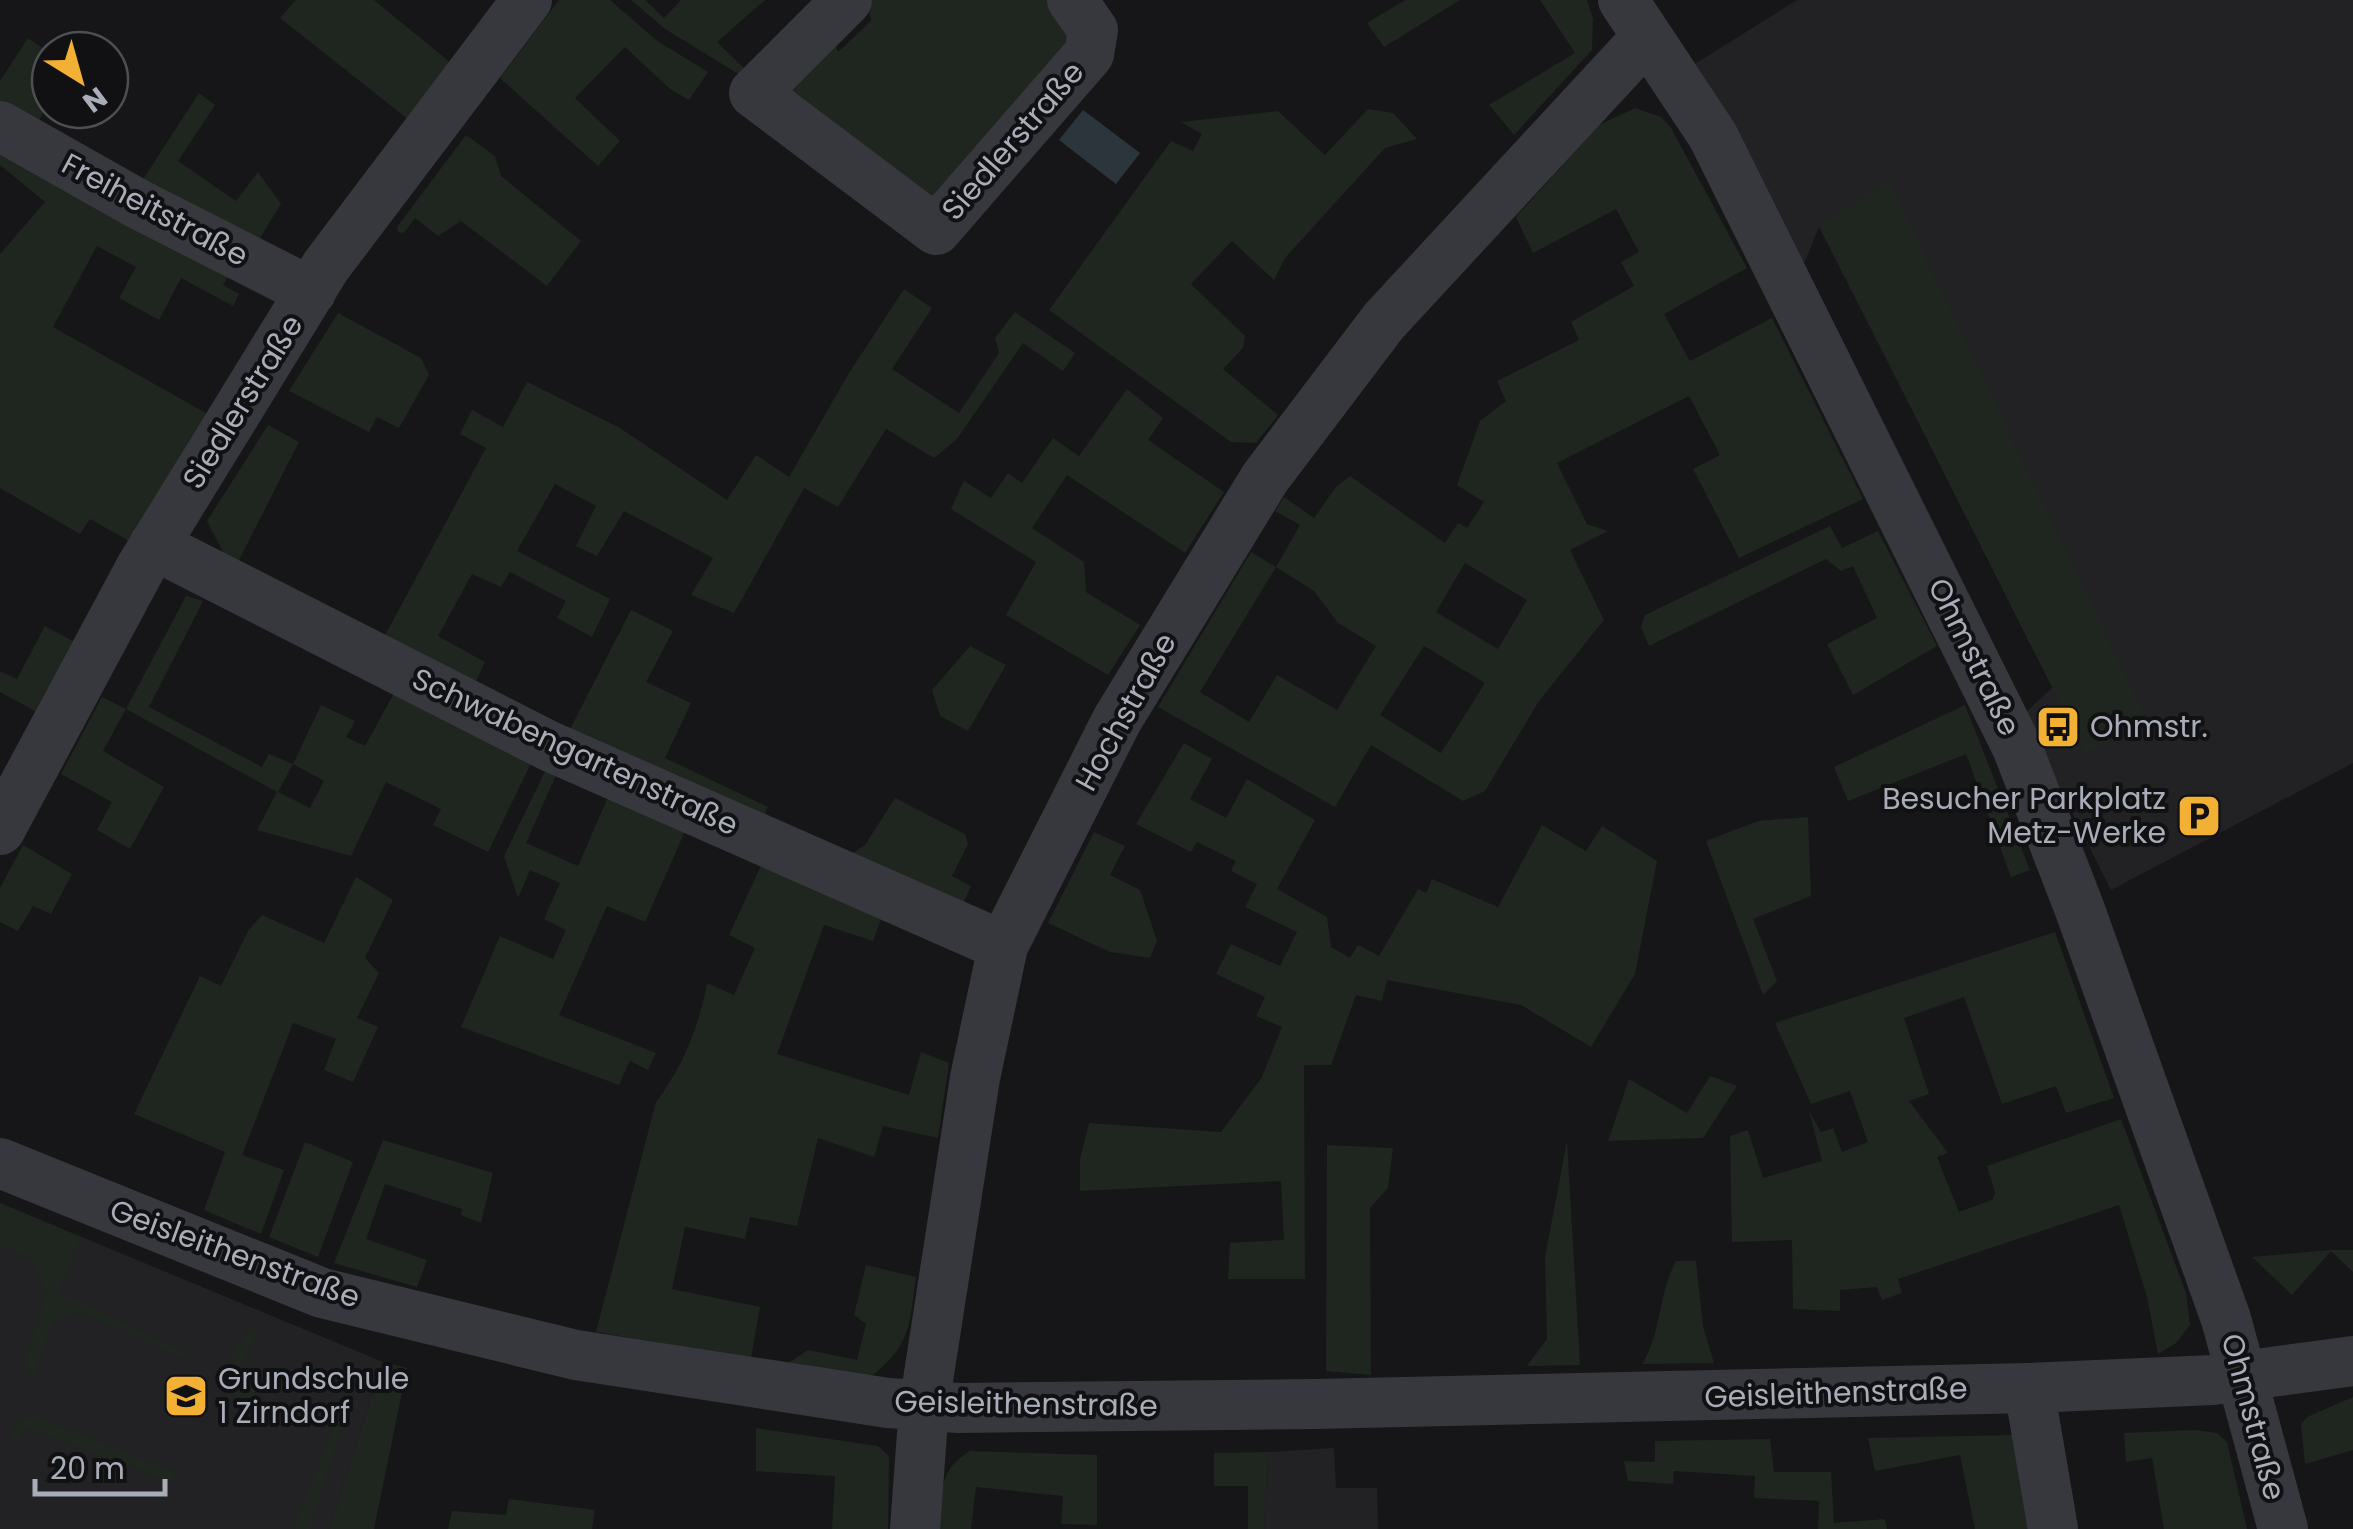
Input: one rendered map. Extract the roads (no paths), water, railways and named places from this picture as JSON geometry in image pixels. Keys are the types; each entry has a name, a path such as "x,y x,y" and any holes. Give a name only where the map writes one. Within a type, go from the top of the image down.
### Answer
{"street":[{"name":"Siedlerstraße","path":"0,830 154,545 311,292 527,0"},
{"name":"Siedlerstraße","path":"847,0 754,92 936,230 1089,54 1093,30 1072,0"},
{"name":"Hochstraße","path":"915,1529 924,1406 975,1078 1002,946 1117,720 1265,478 1384,321 1635,19"},
{"name":"Ohmstraße","path":"1635,19 1713,136 1892,488 2017,747 2080,910 2244,1374 2283,1529"},
{"name":"Freiheitstraße","path":"0,126 138,204 311,292"},
{"name":"Schwabengartenstraße","path":"154,545 549,746 1002,946"},
{"name":"Geisleithenstraße","path":"0,1163 322,1293 576,1355 924,1406 1528,1401 2028,1388 2213,1380 2353,1362"},
{"path":"2028,1388 2053,1529"}],"place":[{"name":"Ohmstr.","path":"2058,727"},
{"name":"Besucher Parkplatz Metz-Werke","path":"2199,816"},
{"name":"Grundschule 1 Zirndorf","path":"186,1396"}]}
